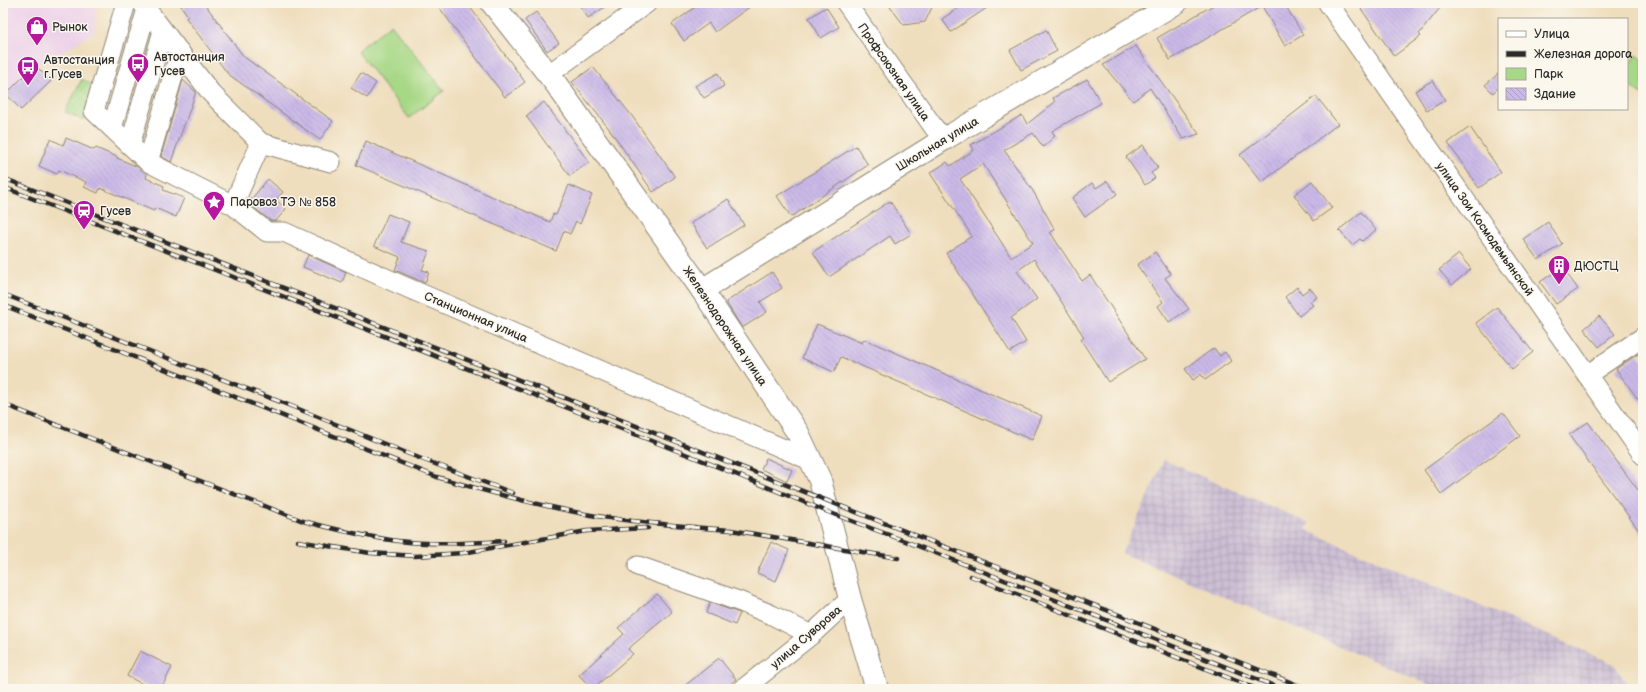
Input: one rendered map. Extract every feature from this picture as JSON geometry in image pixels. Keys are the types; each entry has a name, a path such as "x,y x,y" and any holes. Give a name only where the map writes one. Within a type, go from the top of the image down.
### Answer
{"main road":[{"name":"Железнодорожная улица","path":"492,3 549,74 702,290 798,433 820,480 850,599 877,689"},
{"name":"Школьная улица","path":"702,290 946,138 1176,3"}],"street":[{"name":"Станционная улица","path":"126,3 94,111 148,162 233,205 266,232 284,232 401,285 812,461"},
{"path":"549,74 647,3"},
{"name":"Профсоюзная улица","path":"846,3 935,129 946,138"},
{"name":"улица Зои Космодемьянской","path":"1328,3 1643,455"},
{"path":"112,128 144,6"},
{"path":"144,6 211,93 261,143 331,162"},
{"path":"130,145 163,31"},
{"path":"148,162 180,52"},
{"path":"233,205 261,143"},
{"path":"1587,375 1643,337"},
{"path":"638,566 740,602 772,615 811,635"},
{"name":"улица Суворова","path":"743,689 811,635 850,599"}],"shaded area":[{"name":"Рынок","path":"3,3 94,3 96,7 94,32 48,61 35,65 3,97"},
{"path":"1164,460 1309,523 1306,530 1614,664 1630,689 1439,689 1122,553"}],"green space":[{"path":"391,24 444,91 409,118 357,51"},
{"path":"1637,55 1643,60 1643,95 1628,85 1628,68"},
{"path":"82,79 97,88 83,120 65,112"}],"building":[{"path":"179,3 204,3 244,57 333,121 320,140 228,74 186,18 188,16"},
{"path":"436,3 467,3 525,82 505,97"},
{"path":"578,3 611,3 588,18"},
{"path":"701,3 755,3 715,32 709,23 684,41 672,24"},
{"path":"887,3 934,3 925,22 904,25"},
{"path":"966,3 994,3 951,32 942,19"},
{"path":"1217,3 1284,3 1303,35 1285,46 1262,6 1170,60 1157,38"},
{"path":"1357,3 1444,3 1419,34 1421,36 1394,56"},
{"path":"826,7 839,27 821,38 809,18"},
{"path":"536,12 559,43 547,51 525,20"},
{"path":"1046,30 1057,51 1021,70 1010,50"},
{"path":"1136,46 1199,134 1183,139 1150,88 1133,101 1103,65"},
{"name":"Автостанция г.Гусев","path":"35,65 51,81 21,110 6,94"},
{"path":"593,67 632,116 675,177 653,192 610,130 572,82"},
{"path":"361,73 376,83 367,98 351,88"},
{"path":"718,73 724,86 704,98 695,86"},
{"path":"1498,74 1498,88 1493,93 1485,85"},
{"path":"1087,79 1101,103 1052,131 1055,136 1043,147 1033,133 1004,150 1033,191 1055,230 1050,232 1082,281 1090,275 1145,359 1108,382 1081,340 1084,337 1034,259 1017,271 1037,299 1011,318 1026,342 1010,352 946,253 972,236 930,173 947,162 950,166 974,150 971,145 1022,115 1027,124 1055,102 1053,98","holes":["983,164 1033,243 1011,257 960,179"]},
{"path":"183,80 196,92 171,162 161,156"},
{"path":"1433,80 1445,100 1427,111 1415,91"},
{"path":"1316,96 1338,124 1262,182 1240,155"},
{"path":"544,102 589,162 570,176 526,116"},
{"path":"1470,127 1501,172 1479,188 1448,143"},
{"path":"66,138 94,150 96,148 138,167 147,174 146,178 164,186 163,190 184,198 176,217 155,208 154,211 100,188 98,193 84,187 86,182 59,170 57,174 39,166 50,139 63,145"},
{"path":"366,141 550,222 553,214 556,215 569,185 592,195 580,224 576,221 570,234 564,231 556,251 356,165"},
{"path":"1143,145 1158,168 1151,173 1155,178 1145,185 1126,157"},
{"path":"856,146 868,165 791,217 777,196"},
{"path":"268,179 283,192 276,200 286,209 276,221 271,221 248,203"},
{"path":"1107,181 1117,194 1085,217 1072,198 1092,183 1096,188"},
{"path":"1312,181 1332,208 1314,221 1294,195"},
{"path":"728,199 744,225 707,248 691,223"},
{"path":"890,201 911,234 895,244 890,236 829,277 813,252"},
{"path":"1361,212 1376,230 1362,241 1360,239 1352,245 1339,230"},
{"path":"388,214 409,222 401,242 429,251 422,270 429,272 425,283 395,270 400,257 374,246"},
{"path":"1548,222 1562,244 1538,260 1523,239"},
{"path":"1155,252 1171,274 1165,278 1189,309 1169,322 1158,306 1163,302 1137,265"},
{"path":"1459,254 1471,269 1452,285 1439,270"},
{"path":"308,255 346,272 342,283 303,267"},
{"name":"ДЮСТЦ","path":"1562,267 1578,289 1556,304 1540,282"},
{"path":"772,272 782,288 760,302 767,312 742,328 726,302"},
{"path":"1297,287 1302,294 1310,288 1317,297 1310,302 1313,305 1299,316 1285,297"},
{"path":"1497,307 1533,352 1512,369 1476,323"},
{"path":"1599,316 1615,334 1599,347 1584,329"},
{"path":"817,324 862,343 864,339 1042,416 1032,440 841,357 834,372 802,358"},
{"path":"1214,348 1220,356 1225,352 1231,361 1205,380 1201,374 1193,380 1185,369"},
{"path":"1638,354 1643,361 1643,406 1616,369"},
{"path":"1503,413 1520,436 1441,494 1424,470"},
{"path":"1588,422 1643,497 1643,536 1569,435"},
{"path":"766,458 792,470 787,481 761,469"},
{"path":"771,542 789,550 776,581 757,573"},
{"path":"657,594 672,612 628,649 633,654 592,689 579,675 624,634 618,628"},
{"path":"710,603 740,613 735,625 706,613"},
{"path":"140,651 172,667 161,689 152,689 127,676"},
{"path":"719,658 736,679 724,689 681,689"}],"railway":[{"path":"3,178 1308,689"},
{"path":"3,187 1282,689"},
{"path":"3,294 296,408 419,458 513,493"},
{"path":"3,305 437,477 520,500 585,514 632,521 695,527"},
{"path":"3,404 303,521 338,530 398,541 438,543 504,541"},
{"path":"690,527 731,530 898,558"},
{"path":"298,541 370,553 416,556 463,553 587,531 648,528"},
{"path":"971,576 1257,689"}],"place":[{"name":"Рынок","path":"37,46"},
{"name":"Автостанция Гусев","path":"138,84"},
{"name":"Автостанция г.Гусев","path":"28,86"},
{"name":"Паровоз ТЭ № 858","path":"214,222"},
{"name":"Гусев","path":"84,230"},
{"name":"ДЮСТЦ","path":"1559,286"}]}
